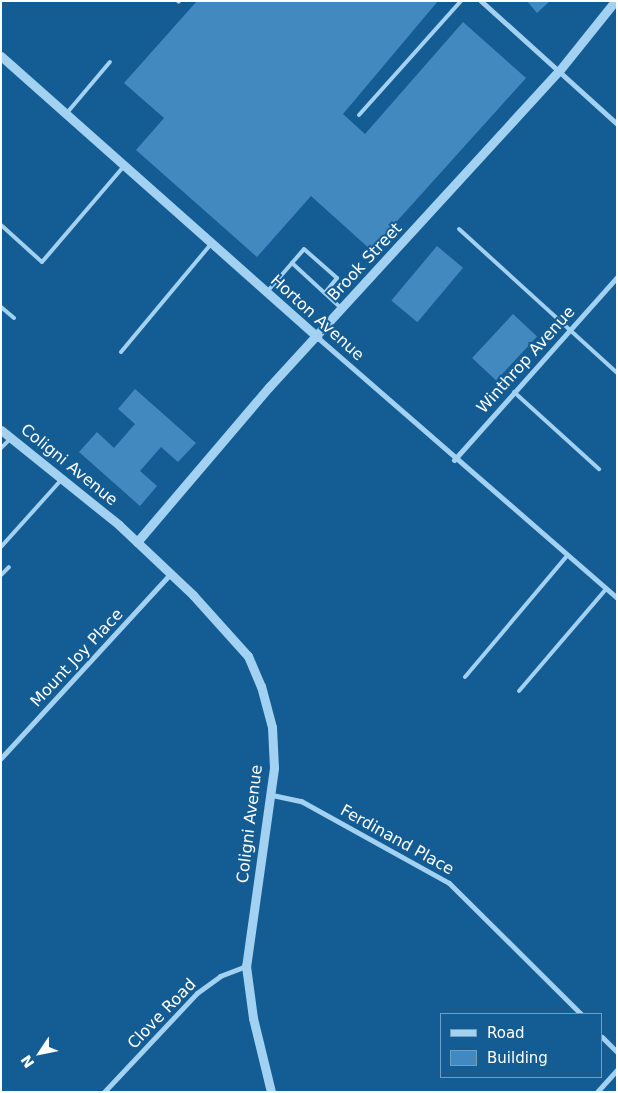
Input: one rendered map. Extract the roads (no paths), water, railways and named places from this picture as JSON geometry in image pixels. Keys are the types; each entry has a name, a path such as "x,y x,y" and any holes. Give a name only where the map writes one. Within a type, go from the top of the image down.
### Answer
{"street":[{"path":"481,1 617,124"},
{"name":"Brook Street","path":"137,542 342,309 558,71 615,1"},
{"name":"Horton Avenue","path":"1,56 454,460 617,598"},
{"name":"Winthrop Avenue","path":"454,460 617,277"},
{"name":"Coligni Avenue","path":"1,430 137,542 248,656 272,727 272,795 246,966 253,1018 271,1092"},
{"name":"Mount Joy Place","path":"1,758 170,574"},
{"name":"Ferdinand Place","path":"272,795 301,801 449,883 580,1013"},
{"name":"Clove Road","path":"104,1092 197,993 220,976 246,966"},
{"path":"603,1038 617,1052"},
{"path":"597,1092 617,1070"}],"lane":[{"path":"359,115 461,1"},
{"path":"66,114 110,62"},
{"path":"1,225 42,262 124,166"},
{"path":"459,229 617,373"},
{"path":"121,352 211,243"},
{"path":"266,293 304,249 336,278 326,293"},
{"path":"292,263 342,309"},
{"path":"1,307 14,318"},
{"path":"514,392 600,468"},
{"path":"1,448 11,438"},
{"path":"1,547 62,479"},
{"path":"465,677 567,556"},
{"path":"1,575 9,566"},
{"path":"519,691 606,589"}]}
